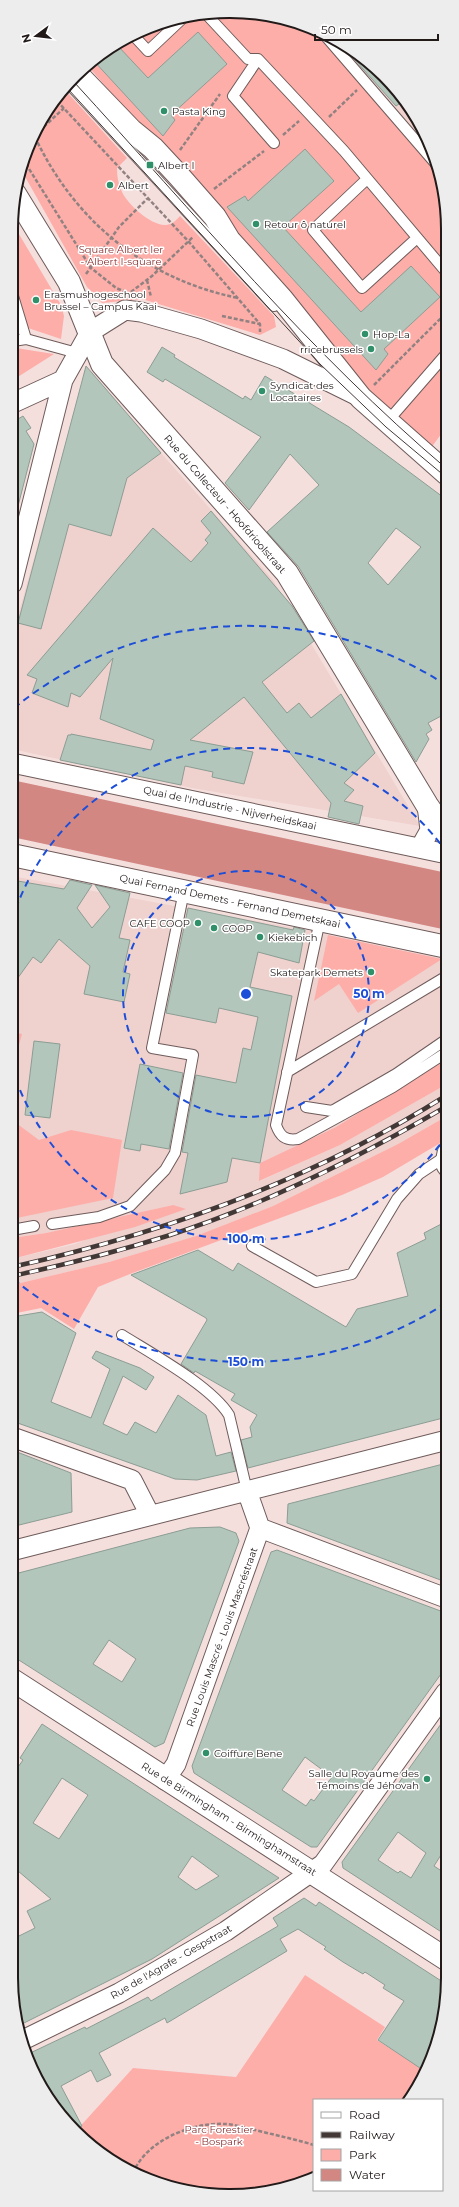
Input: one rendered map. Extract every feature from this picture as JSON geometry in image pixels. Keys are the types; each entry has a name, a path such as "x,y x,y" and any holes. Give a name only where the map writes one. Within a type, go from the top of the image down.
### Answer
{"main road":[{"path":"81,79 131,130 153,148 215,217 223,233 282,299 361,398 441,469"},
{"path":"20,202 69,282 90,332"},
{"name":"Rue du Collecteur - Hoofdrioolstraat","path":"90,332 102,364 287,574 427,805 441,825"},
{"name":"Quai Fernand Demets - Fernand Demetskaai","path":"18,856 441,946"},
{"name":"Rue de Birmingham - Birminghamstraat","path":"18,1684 165,1780 312,1872 441,1956"}],"street":[{"path":"18,560 63,380 77,352 90,332 125,310 141,312 201,329 283,359 361,398"},
{"path":"18,401 63,380"},
{"name":"Quai de l'Industrie - Nijverheidskaai","path":"18,763 441,853"},
{"name":"Rue du Collecteur - Hoofdrioolstraat","path":"420,848 430,830 427,805"},
{"path":"18,1439 132,1480 150,1515"},
{"path":"18,1549 441,1442"},
{"path":"247,1491 260,1528 441,1596"},
{"name":"Rue Louis Mascré - Louis Mascréstraat","path":"165,1780 176,1764 260,1528"},
{"name":"Rue de l'Agrafe - Gespstraat","path":"27,2038 119,1993 226,1931 324,1864 441,1699"}],"lane":[{"path":"211,19 248,59 258,59 344,151 441,265"},
{"path":"137,39 148,51 176,25"},
{"path":"334,46 426,153"},
{"path":"258,59 233,96 274,143"},
{"path":"72,88 295,330 361,398"},
{"path":"367,179 313,230 362,288 417,238"},
{"path":"18,313 26,339"},
{"path":"18,340 26,339 77,352"},
{"path":"387,422 441,361"},
{"path":"52,1224 99,1217 130,1206 165,1170 175,1153 193,1056 152,1048 184,891"},
{"path":"320,920 276,1125 280,1135 289,1140 298,1139 393,1087 441,1056"},
{"path":"287,1072 441,980"},
{"path":"306,1107 332,1111 396,1074 441,1043"},
{"path":"252,1246 316,1282 352,1274 398,1199 419,1174 441,1162"},
{"path":"18,1229 34,1226"},
{"path":"122,1335 210,1392 223,1406 229,1415 247,1491"}],"path":[{"path":"328,117 366,81"},
{"path":"177,155 221,92"},
{"path":"60,104 147,199 189,242 260,324 220,316"},
{"path":"45,127 64,108"},
{"path":"210,191 274,143 307,113"},
{"path":"37,142 47,164 75,201 110,239 158,270 181,282 216,294 239,298"},
{"path":"28,167 91,268 116,288 137,296"},
{"path":"69,282 83,276 91,268 110,239 147,199"},
{"path":"129,298 130,293 147,280 196,235"},
{"path":"144,298 151,300 147,280"},
{"path":"361,398 441,318"},
{"path":"135,2167 154,2145 177,2134 207,2126 225,2124 313,2145"}],"shaded area":[{"path":"345,53 369,70 389,90 413,124 418,135"},
{"path":"161,453 273,580 420,826 192,788 18,750 18,616 45,518 111,536 127,478"},
{"path":"18,877 305,930 441,959 441,1062 336,1127 260,1163 260,1181 340,1145 441,1087 441,1119 398,1144 273,1206 196,1236 109,1262 18,1284 18,1258 75,1244 173,1205 46,1233 18,1237"}],"green space":[{"path":"216,18 243,18 284,25 327,42 426,151 434,175 441,216 441,434 431,448 381,408 91,69 124,46 136,40 162,29 188,22"},
{"name":"Square Albert Ier - Albert I-square","path":"68,93 127,158 117,168 117,174 121,189 130,203 150,220 164,225 174,222 180,216 274,316 276,327 260,335 142,299 102,303 87,287 25,176 34,149 46,124"},
{"path":"18,232 61,305 64,316 61,339 28,328 18,298"},
{"path":"18,348 54,354 18,377"},
{"name":"Skatepark Demets","path":"328,935 441,959 358,1013 339,984 314,1001"},
{"path":"18,1033 22,1034 18,1049"},
{"path":"441,1062 441,1087 340,1145 259,1181 260,1163 336,1127"},
{"path":"441,1119 441,1143 383,1177 342,1195 98,1287 74,1329 41,1308 18,1313 18,1284 109,1262 196,1236 273,1206 398,1144"},
{"path":"18,1124 39,1140 71,1130 122,1140 113,1198 18,1218"},
{"path":"173,1205 186,1209 135,1227 18,1257 18,1237 46,1233"},
{"name":"Parc Forestier - Bospark","path":"305,1975 385,2027 377,2040 421,2068 413,2083 402,2099 313,2099 313,2172 297,2178 271,2185 243,2189 216,2189 175,2182 149,2173 124,2161 90,2137 80,2127 133,2068 236,2077"}],"water":[{"path":"18,781 441,872 441,929 18,838"}],"building":[{"path":"198,32 227,64 171,115 175,120 163,136 97,65 120,48 148,78"},
{"path":"355,60 369,70 389,90 399,104 396,106"},
{"path":"305,149 334,181 283,227 361,312 411,266 440,297 384,349 388,354 376,370 227,207 245,196 248,201"},
{"path":"162,347 175,355 174,357 243,399 245,396 251,400 265,376 349,427 441,496 441,716 428,723 432,730 426,734 429,739 416,762 298,566 267,532 319,485 290,454 249,510 225,483 261,437 165,379 163,382 147,372","holes":["396,528 421,547 388,585 368,563"]},
{"path":"86,366 161,453 127,478 111,536 69,524 41,629 18,623"},
{"path":"23,416 31,428 26,431 34,444 18,506 18,419"},
{"path":"211,511 292,606 314,641 262,682 287,713 299,703 311,718 341,694 375,753 344,783 354,790 344,801 363,806 359,824 328,817 331,803 244,697 190,740 253,752 244,784 212,777 213,772 185,766 181,785 60,760 68,735 71,734 151,750 154,740 100,719 113,658 80,697 71,693 68,707 32,693 37,679 27,675 153,528 191,562 208,543 205,540 211,533 201,521"},
{"path":"70,880 92,885 77,908 92,928 110,907 95,885 130,893 119,938 130,940 123,972 130,974 124,1002 84,994 90,966 59,939 41,963 33,957 18,978 18,881 64,889"},
{"path":"188,908 293,930 294,927 305,930 299,963 258,952 250,987 292,996 260,1163 232,1158 227,1182 180,1194 188,1153 182,1152 196,1075 236,1083 243,1048 251,1050 258,1017 219,1008 216,1023 166,1013"},
{"path":"34,1041 60,1044 50,1118 25,1115"},
{"path":"140,1064 183,1073 169,1149 141,1144 140,1151 124,1148"},
{"path":"441,1224 441,1419 248,1468 241,1440 252,1437 250,1427 257,1415 231,1400 235,1394 195,1371 194,1373 181,1364 207,1320 206,1318 131,1275 198,1250 233,1271 238,1263 346,1327 357,1309 408,1296 397,1253 426,1239 424,1233"},
{"path":"42,1312 76,1333 51,1402 91,1418 110,1369 92,1358 96,1351 140,1368 154,1377 146,1390 123,1376 103,1424 127,1435 135,1422 156,1433 178,1395 206,1415 216,1456 231,1452 236,1471 197,1480 175,1479 18,1423 18,1316"},
{"path":"18,1452 71,1473 72,1512 18,1525"},
{"path":"441,1465 441,1580 287,1523 288,1504"},
{"path":"220,1527 236,1533 239,1541 164,1743 155,1747 18,1659 18,1573 190,1528","holes":["109,1640 136,1659 122,1682 93,1664"]},
{"path":"277,1550 441,1611 441,1674 317,1847 311,1847 194,1773 192,1766 271,1552","holes":["305,1757 332,1777 314,1801 311,1799 306,1806 282,1790"]},
{"path":"42,1724 279,1878 152,1959 23,2023 18,1991 18,1936 35,1928 27,1911 51,1899 18,1871 18,1767 23,1760 20,1758","holes":["62,1778 88,1795 59,1839 33,1823","192,1856 219,1876 196,1890 178,1877"]},
{"path":"441,1724 441,1855 434,1866 441,1871 441,1932 343,1868 342,1862","holes":["398,1832 426,1853 411,1878 400,1871 398,1873 378,1860"]},
{"path":"304,1898 316,1906 319,1902 441,1981 441,1991 434,2032 420,2068 378,2040 404,2001 383,1988 385,1985 365,1972 363,1974 343,1962 324,1949 326,1947 298,1929 280,1939 287,1951 167,2023 165,2018 99,2053 111,2075 97,2082 91,2070 61,2086 82,2126 80,2127 70,2117 46,2083 32,2052 85,2027 86,2029 148,1997 151,2001 278,1926 273,1918"}],"tram line":[{"path":"76,84 254,282 348,378 441,464"},
{"path":"70,91 320,364 386,427 441,473"}],"railway":[{"path":"18,1266 126,1238 237,1200 344,1153 441,1099"},
{"path":"18,1275 70,1263 167,1236 240,1210 345,1162 441,1109"}],"place":[{"name":"Pasta King","path":"164,111"},
{"name":"Albert I","path":"150,165"},
{"name":"Albert","path":"110,185"},
{"name":"Retour ô naturel","path":"256,224"},
{"name":"Erasmushogeschool Brussel – Campus Kaai","path":"36,300"},
{"name":"Hop-La","path":"365,334"},
{"name":"rricebrussels","path":"371,349"},
{"name":"Syndicat des Locataires","path":"262,391"},
{"name":"CAFE COOP","path":"198,923"},
{"name":"COOP","path":"214,928"},
{"name":"Kiekebich","path":"260,937"},
{"name":"Skatepark Demets","path":"371,972"},
{"name":"Coiffure Bene","path":"206,1753"},
{"name":"Salle du Royaume des Témoins de Jéhovah","path":"427,1779"}]}
